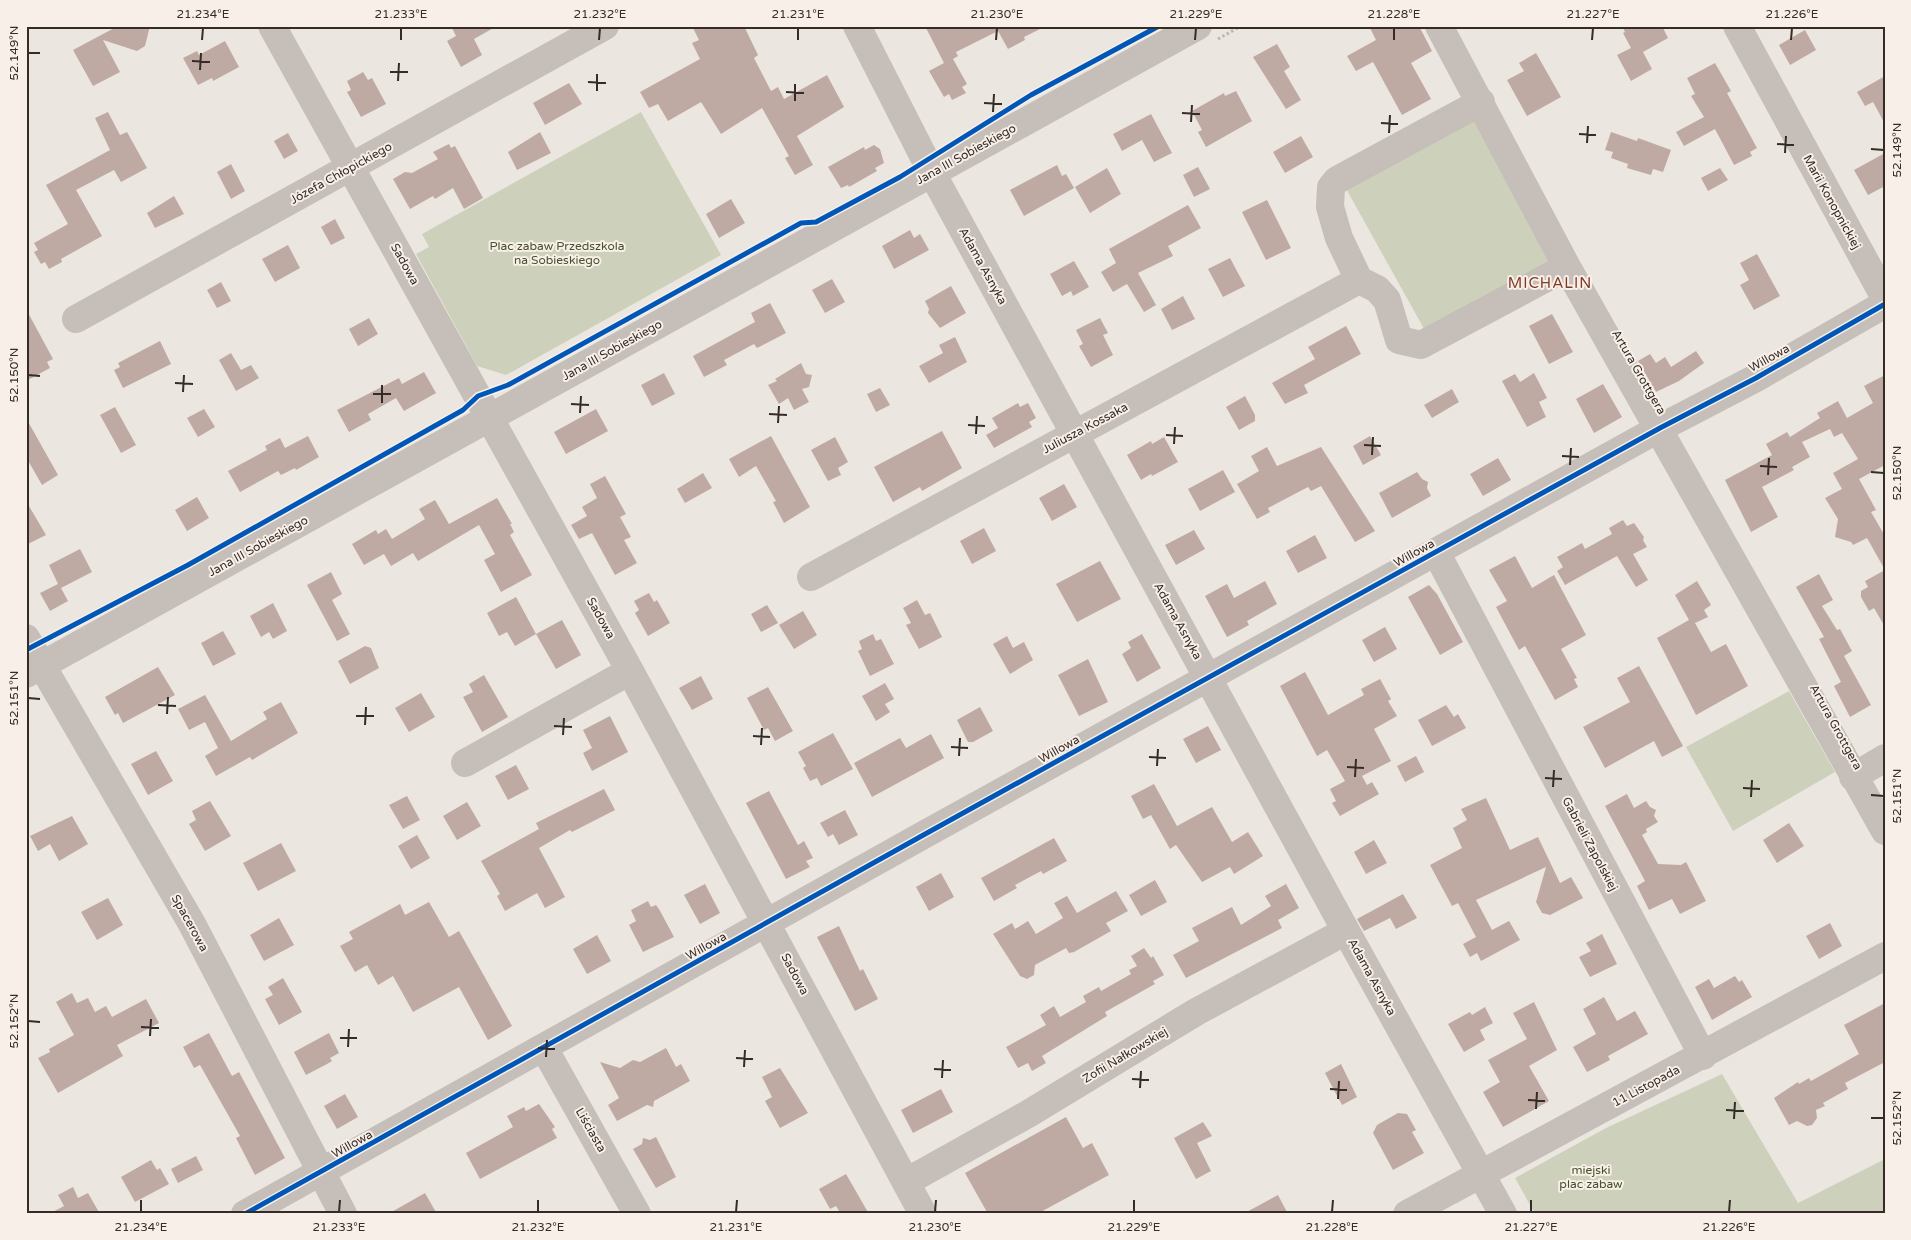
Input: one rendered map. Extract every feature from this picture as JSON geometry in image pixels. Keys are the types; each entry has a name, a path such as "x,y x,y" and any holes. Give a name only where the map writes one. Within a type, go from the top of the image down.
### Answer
{"street":[{"name":"Sadowa","path":"272,26 352,167 768,923 923,1214"},
{"name":"Adama Asnyka","path":"857,26 932,173 1346,931 1503,1214"},
{"name":"Jana III Sobieskiego","path":"34,670 1198,26"},
{"name":"Artura Grottgera","path":"1439,26 1567,267 1660,428 1853,777 1885,831"},
{"name":"Marii Konopnickiej","path":"1737,26 1885,298"},
{"name":"Józefa Chłopickiego","path":"76,318 352,167 595,29"},
{"path":"1481,102 1337,180 1331,187 1330,207 1339,238 1359,280 1384,295 1399,340 1421,346 1567,267"},
{"name":"Juliusza Kossaka","path":"811,577 1359,280"},
{"name":"Willowa","path":"245,1214 1208,678 1660,428 1756,378 1885,304"},
{"name":"Gabrieli Zapolskiej","path":"1436,552 1703,1056"},
{"name":"Spacerowa","path":"26,638 34,670 192,924 343,1214"},
{"path":"465,763 630,672"},
{"path":"1853,777 1885,758"},
{"name":"Zofii Nałkowskiej","path":"906,1182 1028,1114 1196,1012 1346,931"},
{"name":"11 Listopada","path":"1407,1214 1703,1056 1885,956"},
{"name":"Liściasta","path":"544,1048 637,1214"}],"green space":[{"name":"Plac zabaw Przedszkola na Sobieskiego","path":"641,112 721,255 506,375 477,366 416,254 429,247 422,234"},
{"path":"1474,114 1555,266 1428,336 1344,185"},
{"path":"1789,691 1835,772 1733,831 1686,747"},
{"name":"miejski plac zabaw","path":"1722,1074 1798,1203 1885,1159 1885,1214 1535,1214 1515,1178 1606,1128"}],"building":[{"path":"118,26 150,26 145,46 137,51 103,40 120,72 93,86 73,50"},
{"path":"451,26 497,26 474,39 482,55 461,67 447,41 456,36"},
{"path":"692,26 744,26 758,55 754,58 771,91 778,87 784,99 827,75 844,107 797,136 813,165 795,175 785,158 789,156 762,108 721,134 701,102 668,121 658,104 649,108 640,92 700,59 692,43 699,40"},
{"path":"925,26 1046,26 1024,37 1025,40 1008,49 998,31 956,52 958,56 953,59 967,84 962,87 966,93 952,100 949,94 944,97 929,71 944,63"},
{"path":"1369,26 1419,26 1432,51 1411,63 1431,99 1402,115 1373,62 1356,71 1347,56 1376,40"},
{"path":"1622,26 1662,26 1668,38 1643,52 1652,69 1631,81 1617,55 1631,48 1623,33 1625,32"},
{"path":"1805,30 1816,50 1790,65 1779,45"},
{"path":"225,41 239,67 213,81 212,78 198,85 183,58 197,51 199,55"},
{"path":"1277,44 1290,67 1284,71 1301,100 1286,109 1253,57"},
{"path":"1536,53 1561,97 1527,116 1507,80 1524,71 1519,63"},
{"path":"1715,63 1731,91 1727,93 1757,148 1750,152 1752,156 1734,165 1715,129 1684,146 1676,132 1704,117 1691,96 1695,94 1687,78"},
{"path":"363,72 368,80 372,78 386,104 361,117 347,92 351,90 347,81"},
{"path":"1885,76 1885,124 1873,102 1865,106 1857,92"},
{"path":"569,83 582,104 545,125 533,103"},
{"path":"1236,91 1252,121 1206,147 1198,132 1202,130 1192,111 1224,93 1225,96"},
{"path":"108,112 120,135 127,132 147,168 121,182 114,170 76,190 102,236 61,259 62,262 49,269 45,262 41,264 34,252 38,250 34,243 68,224 46,185 110,150 95,118"},
{"path":"1151,114 1172,153 1154,162 1142,140 1122,151 1113,134"},
{"path":"540,132 551,153 517,170 508,152"},
{"path":"1611,132 1637,141 1638,138 1671,150 1663,172 1653,169 1651,175 1627,168 1628,164 1611,158 1613,152 1605,150"},
{"path":"288,133 298,151 284,159 274,141"},
{"path":"1301,136 1313,157 1285,173 1273,152"},
{"path":"449,144 451,148 455,146 483,198 464,209 453,188 435,199 433,196 410,209 393,179 405,172 412,173 438,159 433,152"},
{"path":"874,145 880,149 884,163 875,168 877,171 849,187 848,185 841,188 828,167 864,147 865,150"},
{"path":"1885,153 1885,186 1868,195 1854,170"},
{"path":"231,164 245,191 231,199 217,172"},
{"path":"1057,165 1062,176 1066,174 1074,188 1024,216 1010,190"},
{"path":"1198,167 1210,189 1194,197 1183,175"},
{"path":"1107,168 1121,194 1090,213 1075,187"},
{"path":"1720,168 1728,180 1708,191 1701,178"},
{"path":"174,196 184,214 155,228 147,213"},
{"path":"731,199 745,223 719,238 706,214"},
{"path":"1267,200 1291,248 1266,260 1242,212"},
{"path":"1188,205 1201,228 1168,246 1173,256 1138,273 1156,305 1144,312 1127,284 1113,292 1101,272 1116,263 1109,249"},
{"path":"335,219 345,238 331,245 321,227"},
{"path":"910,230 914,238 920,234 929,250 894,269 882,246"},
{"path":"288,245 300,268 275,282 262,259"},
{"path":"1757,254 1780,296 1754,310 1740,285 1749,280 1740,263"},
{"path":"1230,258 1245,286 1223,297 1208,269"},
{"path":"1074,261 1089,287 1073,296 1071,291 1062,296 1050,274"},
{"path":"832,279 845,302 825,313 812,290"},
{"path":"221,282 231,301 217,308 207,290"},
{"path":"951,286 966,313 940,328 928,313 929,309 925,301"},
{"path":"1183,296 1195,319 1172,330 1161,309"},
{"path":"770,303 786,333 757,348 754,344 724,360 727,365 704,377 693,356 755,322 751,313"},
{"path":"26,309 53,359 47,362 50,368 26,381"},
{"path":"1552,314 1573,352 1549,364 1529,326"},
{"path":"369,318 378,334 358,346 349,329"},
{"path":"1100,318 1108,333 1103,335 1113,355 1091,367 1079,346 1083,344 1076,330"},
{"path":"1346,326 1361,354 1304,385 1308,393 1285,404 1272,383 1315,359 1308,347"},
{"path":"955,337 967,362 929,383 919,366 943,353 939,345"},
{"path":"160,341 171,364 123,388 114,370 120,367 118,363"},
{"path":"1696,351 1704,363 1679,381 1656,392 1638,361 1650,354 1656,363 1665,357 1671,367"},
{"path":"231,353 241,370 251,365 259,378 236,391 219,360"},
{"path":"801,363 806,374 812,375 809,387 802,389 809,402 794,410 788,398 779,404 768,385 777,381 775,379"},
{"path":"424,372 436,393 404,411 396,398 368,414 371,420 349,432 337,410 399,378 402,384"},
{"path":"664,373 675,394 652,406 641,385"},
{"path":"1534,373 1547,398 1539,402 1546,417 1527,427 1502,381 1515,374 1520,382"},
{"path":"1885,375 1885,465 1859,479 1876,510 1871,512 1885,536 1885,570 1867,538 1853,545 1851,542 1835,537 1838,519 1825,498 1842,489 1833,473 1858,459 1842,433 1834,437 1830,429 1802,442 1810,457 1792,467 1794,470 1762,487 1778,517 1751,532 1725,480 1772,455 1766,444 1787,432 1790,437 1820,418 1817,413 1838,401 1847,418 1873,403 1864,386"},
{"path":"1603,384 1622,417 1594,433 1576,399"},
{"path":"880,388 890,405 876,412 867,394"},
{"path":"1452,389 1459,402 1432,418 1424,405"},
{"path":"1245,396 1255,415 1255,421 1239,430 1226,407"},
{"path":"1018,403 1020,407 1028,403 1036,418 1029,422 1032,427 994,448 986,435 998,428 992,418"},
{"path":"115,407 136,445 121,453 100,415"},
{"path":"204,409 215,427 198,437 187,418"},
{"path":"596,409 608,431 566,454 554,432"},
{"path":"26,418 58,475 42,485 26,457"},
{"path":"942,431 962,468 922,491 920,487 893,502 874,467"},
{"path":"308,436 319,457 296,470 295,468 281,475 278,471 240,492 228,471 267,450 265,446 280,438 285,448"},
{"path":"771,436 810,507 784,523 773,502 776,501 756,466 739,477 729,459"},
{"path":"1370,436 1381,455 1363,465 1353,446"},
{"path":"835,437 848,462 838,468 841,475 828,481 811,450"},
{"path":"1164,437 1178,462 1141,480 1127,455 1151,441 1152,444"},
{"path":"1267,447 1277,466 1321,447 1375,531 1355,542 1321,486 1311,491 1308,487 1268,508 1270,512 1257,519 1237,484 1259,471 1251,456"},
{"path":"1498,458 1511,480 1483,496 1470,474"},
{"path":"1223,470 1235,492 1200,511 1188,489"},
{"path":"1417,472 1422,479 1428,482 1427,488 1431,496 1392,518 1379,493"},
{"path":"703,473 712,488 685,503 677,489"},
{"path":"605,476 626,514 620,517 631,537 624,540 637,563 615,575 592,533 579,539 571,525 587,516 582,507 597,498 590,484"},
{"path":"1064,484 1077,507 1052,521 1039,498"},
{"path":"197,497 209,518 187,531 175,510"},
{"path":"497,498 512,524 510,524 514,532 510,535 532,575 501,592 484,560 495,554 479,525 418,561 413,553 391,566 384,554 364,565 352,544 376,530 378,534 386,529 392,539 425,519 419,509 435,500 449,524"},
{"path":"26,501 46,535 26,545"},
{"path":"1623,520 1627,526 1634,523 1644,537 1643,540 1647,547 1633,554 1648,580 1636,587 1617,556 1565,585 1557,571 1563,567 1557,557 1582,543 1585,549 1612,534 1609,528"},
{"path":"984,528 996,551 972,564 960,541"},
{"path":"1194,530 1205,549 1176,565 1165,545"},
{"path":"1315,535 1327,558 1298,573 1286,551"},
{"path":"80,549 92,572 61,588 68,601 50,611 40,593 58,584 49,565"},
{"path":"1515,556 1532,588 1554,575 1586,635 1561,649 1577,678 1574,679 1578,687 1555,700 1525,646 1519,650 1496,607 1507,601 1489,570"},
{"path":"1100,561 1121,599 1077,622 1056,584"},
{"path":"1885,570 1885,627 1874,608 1869,611 1861,597 1861,591 1868,587 1865,581"},
{"path":"331,572 342,594 332,600 350,634 337,641 307,585"},
{"path":"1819,574 1833,600 1822,606 1837,630 1840,629 1852,651 1844,656 1871,705 1850,717 1834,686 1841,682 1819,639 1824,637 1796,587"},
{"path":"1265,581 1277,604 1247,621 1249,625 1227,637 1205,596 1227,584 1234,598"},
{"path":"1697,581 1711,605 1704,610 1708,617 1695,623 1711,652 1726,644 1748,686 1696,715 1657,638 1689,620 1675,595"},
{"path":"1429,585 1437,594 1463,642 1440,655 1408,597"},
{"path":"649,593 654,602 657,600 670,623 648,636 635,613 639,610 634,601"},
{"path":"516,597 536,634 515,646 507,632 499,636 487,613"},
{"path":"917,600 925,615 930,613 942,637 919,649 906,625 911,623 903,608"},
{"path":"273,603 287,631 273,639 269,632 261,637 250,616"},
{"path":"767,605 778,623 761,632 751,614"},
{"path":"803,611 817,635 794,649 779,625"},
{"path":"562,620 581,655 556,669 536,634"},
{"path":"1385,627 1397,649 1374,662 1362,640"},
{"path":"223,631 236,654 213,666 201,643"},
{"path":"873,634 876,641 881,639 894,664 870,676 858,651 862,649 859,641"},
{"path":"1142,634 1161,668 1137,682 1122,654 1131,648 1128,642"},
{"path":"1007,636 1013,648 1024,642 1033,660 1010,674 993,644"},
{"path":"365,646 371,648 379,668 350,684 338,661"},
{"path":"1088,659 1108,702 1079,716 1058,675"},
{"path":"1639,666 1683,746 1662,757 1654,741 1605,768 1583,727 1630,702 1617,678"},
{"path":"158,667 175,695 123,723 118,713 115,715 105,697"},
{"path":"1305,672 1328,715 1364,695 1361,689 1380,679 1391,699 1388,701 1397,716 1374,729 1391,761 1362,776 1367,785 1372,782 1379,794 1340,816 1332,803 1336,801 1330,789 1345,781 1327,750 1317,756 1280,686"},
{"path":"484,675 508,717 482,732 463,697 473,692 469,684"},
{"path":"701,676 713,699 692,710 679,688"},
{"path":"885,683 894,699 885,704 890,712 876,721 862,696"},
{"path":"768,687 793,731 775,741 768,728 764,730 747,698"},
{"path":"421,693 435,717 409,732 395,708"},
{"path":"205,695 231,741 267,719 263,712 281,702 298,733 252,760 250,757 216,776 205,756 218,748 205,722 189,730 178,709"},
{"path":"1446,705 1454,717 1458,714 1466,728 1432,746 1418,720"},
{"path":"980,707 993,731 973,742 968,742 957,720"},
{"path":"610,716 628,752 592,771 583,753 592,748 583,730"},
{"path":"1208,726 1221,750 1196,763 1183,739"},
{"path":"833,733 853,769 821,786 817,778 810,781 803,768 806,766 798,752"},
{"path":"931,734 944,758 872,797 854,763 900,738 906,748"},
{"path":"156,751 173,781 148,795 131,764"},
{"path":"1416,756 1424,772 1405,782 1397,766"},
{"path":"516,765 529,789 508,800 495,776"},
{"path":"1154,784 1177,826 1212,807 1232,842 1248,832 1263,856 1234,874 1230,867 1202,882 1176,845 1170,849 1151,815 1143,819 1131,796"},
{"path":"604,789 615,810 572,832 570,830 539,848 565,897 545,908 537,893 505,911 497,896 500,894 481,861 539,829 536,823"},
{"path":"769,791 798,845 804,841 813,858 806,861 810,867 786,879 746,803"},
{"path":"1627,794 1634,808 1646,801 1650,807 1656,810 1654,816 1658,822 1646,829 1647,832 1642,835 1658,864 1681,865 1686,862 1706,901 1680,914 1672,899 1649,910 1637,886 1645,881 1605,806"},
{"path":"407,796 420,820 403,829 389,805"},
{"path":"1486,798 1510,850 1538,837 1560,883 1571,877 1583,898 1550,915 1542,913 1536,902 1546,867 1476,900 1492,930 1509,921 1520,940 1481,961 1477,953 1470,957 1463,944 1476,937 1458,903 1452,906 1430,865 1462,848 1453,828 1467,820 1461,809"},
{"path":"210,801 231,836 205,851 189,824 196,820 192,811"},
{"path":"467,802 481,826 457,840 443,816"},
{"path":"845,810 858,835 839,845 833,834 828,837 820,823"},
{"path":"72,816 88,844 59,861 50,844 38,851 30,836"},
{"path":"1789,823 1804,846 1777,863 1763,840"},
{"path":"417,835 430,858 411,869 398,846"},
{"path":"1054,838 1067,861 1043,874 1041,871 1015,885 1017,888 994,901 981,878"},
{"path":"1374,840 1387,863 1366,874 1354,852"},
{"path":"281,843 296,871 258,891 243,863"},
{"path":"941,873 954,897 929,911 916,887"},
{"path":"1155,880 1167,902 1141,916 1129,895"},
{"path":"705,884 720,913 700,924 684,895"},
{"path":"1286,884 1299,908 1278,920 1282,928 1186,978 1173,955 1199,941 1192,928 1232,907 1241,925 1271,906 1265,896"},
{"path":"1116,891 1128,911 1106,923 1111,931 1074,952 1069,953 1066,948 1035,965 1034,975 1027,979 1020,976 993,934 1012,923 1015,929 1028,921 1036,934 1063,918 1054,903 1067,896 1077,913"},
{"path":"1403,894 1417,918 1396,929 1390,918 1364,931 1357,919"},
{"path":"108,898 123,925 97,940 81,912"},
{"path":"648,901 651,907 656,905 659,909 674,937 643,952 629,925 636,921 631,910"},
{"path":"429,902 449,937 459,931 512,1026 488,1040 459,987 413,1012 393,976 378,985 367,965 355,972 340,946 353,939 349,932 400,904 405,915"},
{"path":"279,918 294,945 264,961 250,935"},
{"path":"1830,923 1842,946 1819,959 1806,936"},
{"path":"839,926 860,971 863,969 878,999 855,1011 817,937"},
{"path":"1602,934 1617,964 1590,977 1579,957 1591,951 1586,943"},
{"path":"597,935 611,961 587,974 573,949"},
{"path":"1144,948 1151,958 1153,956 1164,975 1153,981 1155,984 1105,1012 1107,1016 1042,1056 1046,1063 1032,1071 1028,1063 1018,1068 1006,1047 1046,1025 1040,1015 1054,1006 1060,1017 1086,1002 1083,996 1099,987 1101,991 1131,974 1129,970 1137,966 1131,956"},
{"path":"1735,976 1739,982 1742,980 1752,997 1712,1020 1695,987 1709,979 1714,988"},
{"path":"283,978 302,1012 279,1025 265,999 273,995 268,987"},
{"path":"72,993 77,1003 88,998 95,1012 106,1006 112,1017 146,999 159,1023 117,1045 123,1056 58,1093 38,1058 50,1052 49,1049 74,1035 56,1002"},
{"path":"1604,997 1617,1021 1635,1011 1648,1034 1608,1056 1610,1060 1587,1072 1573,1047 1596,1034 1583,1009"},
{"path":"1534,1002 1557,1050 1529,1066 1549,1101 1503,1127 1483,1092 1500,1082 1488,1060 1527,1039 1513,1013"},
{"path":"1885,1003 1885,1062 1845,1083 1848,1089 1823,1103 1825,1106 1816,1110 1817,1118 1812,1125 1807,1126 1797,1121 1789,1125 1774,1098 1798,1082 1799,1084 1809,1078 1811,1081 1859,1054 1844,1025"},
{"path":"1485,1007 1493,1023 1480,1030 1485,1040 1464,1052 1448,1024 1470,1012 1472,1015"},
{"path":"209,1033 232,1076 239,1072 285,1158 255,1175 236,1138 240,1136 200,1065 194,1068 183,1047"},
{"path":"329,1033 339,1053 330,1058 332,1061 306,1075 294,1052"},
{"path":"666,1048 676,1067 681,1064 690,1081 654,1101 653,1107 647,1105 617,1121 608,1105 619,1098 600,1062 620,1068 633,1060 640,1062"},
{"path":"1341,1064 1357,1097 1342,1105 1325,1073"},
{"path":"780,1068 808,1113 780,1128 765,1101 772,1097 762,1077"},
{"path":"941,1089 953,1112 913,1133 901,1110"},
{"path":"345,1094 358,1117 337,1129 324,1106"},
{"path":"539,1104 555,1127 552,1129 557,1138 480,1179 466,1153 513,1127 507,1116 524,1107 526,1111"},
{"path":"1398,1113 1407,1114 1416,1130 1412,1132 1424,1153 1393,1170 1373,1133 1377,1125"},
{"path":"1066,1117 1083,1148 1092,1143 1109,1175 1037,1214 988,1214 965,1173"},
{"path":"1203,1122 1212,1136 1197,1143 1211,1171 1196,1179 1174,1138"},
{"path":"656,1137 676,1177 656,1188 633,1149 642,1144 643,1138 650,1140"},
{"path":"196,1156 203,1170 178,1183 171,1169"},
{"path":"151,1160 157,1170 160,1168 169,1184 135,1202 121,1177"},
{"path":"846,1174 869,1214 841,1214 836,1206 830,1209 819,1189"},
{"path":"73,1187 78,1198 88,1193 100,1214 49,1214 64,1206 58,1195"},
{"path":"425,1193 437,1214 388,1214"},
{"path":"1278,1195 1288,1214 1243,1214"}],"cycle path":[{"path":"26,650 188,565 463,410 478,396 508,385 801,223 816,222 900,177 1031,95 1159,26"},
{"path":"245,1214 927,833 1660,428 1756,378 1885,304"}],"district":[{"name":"MICHALIN","path":"1550,283"}]}
